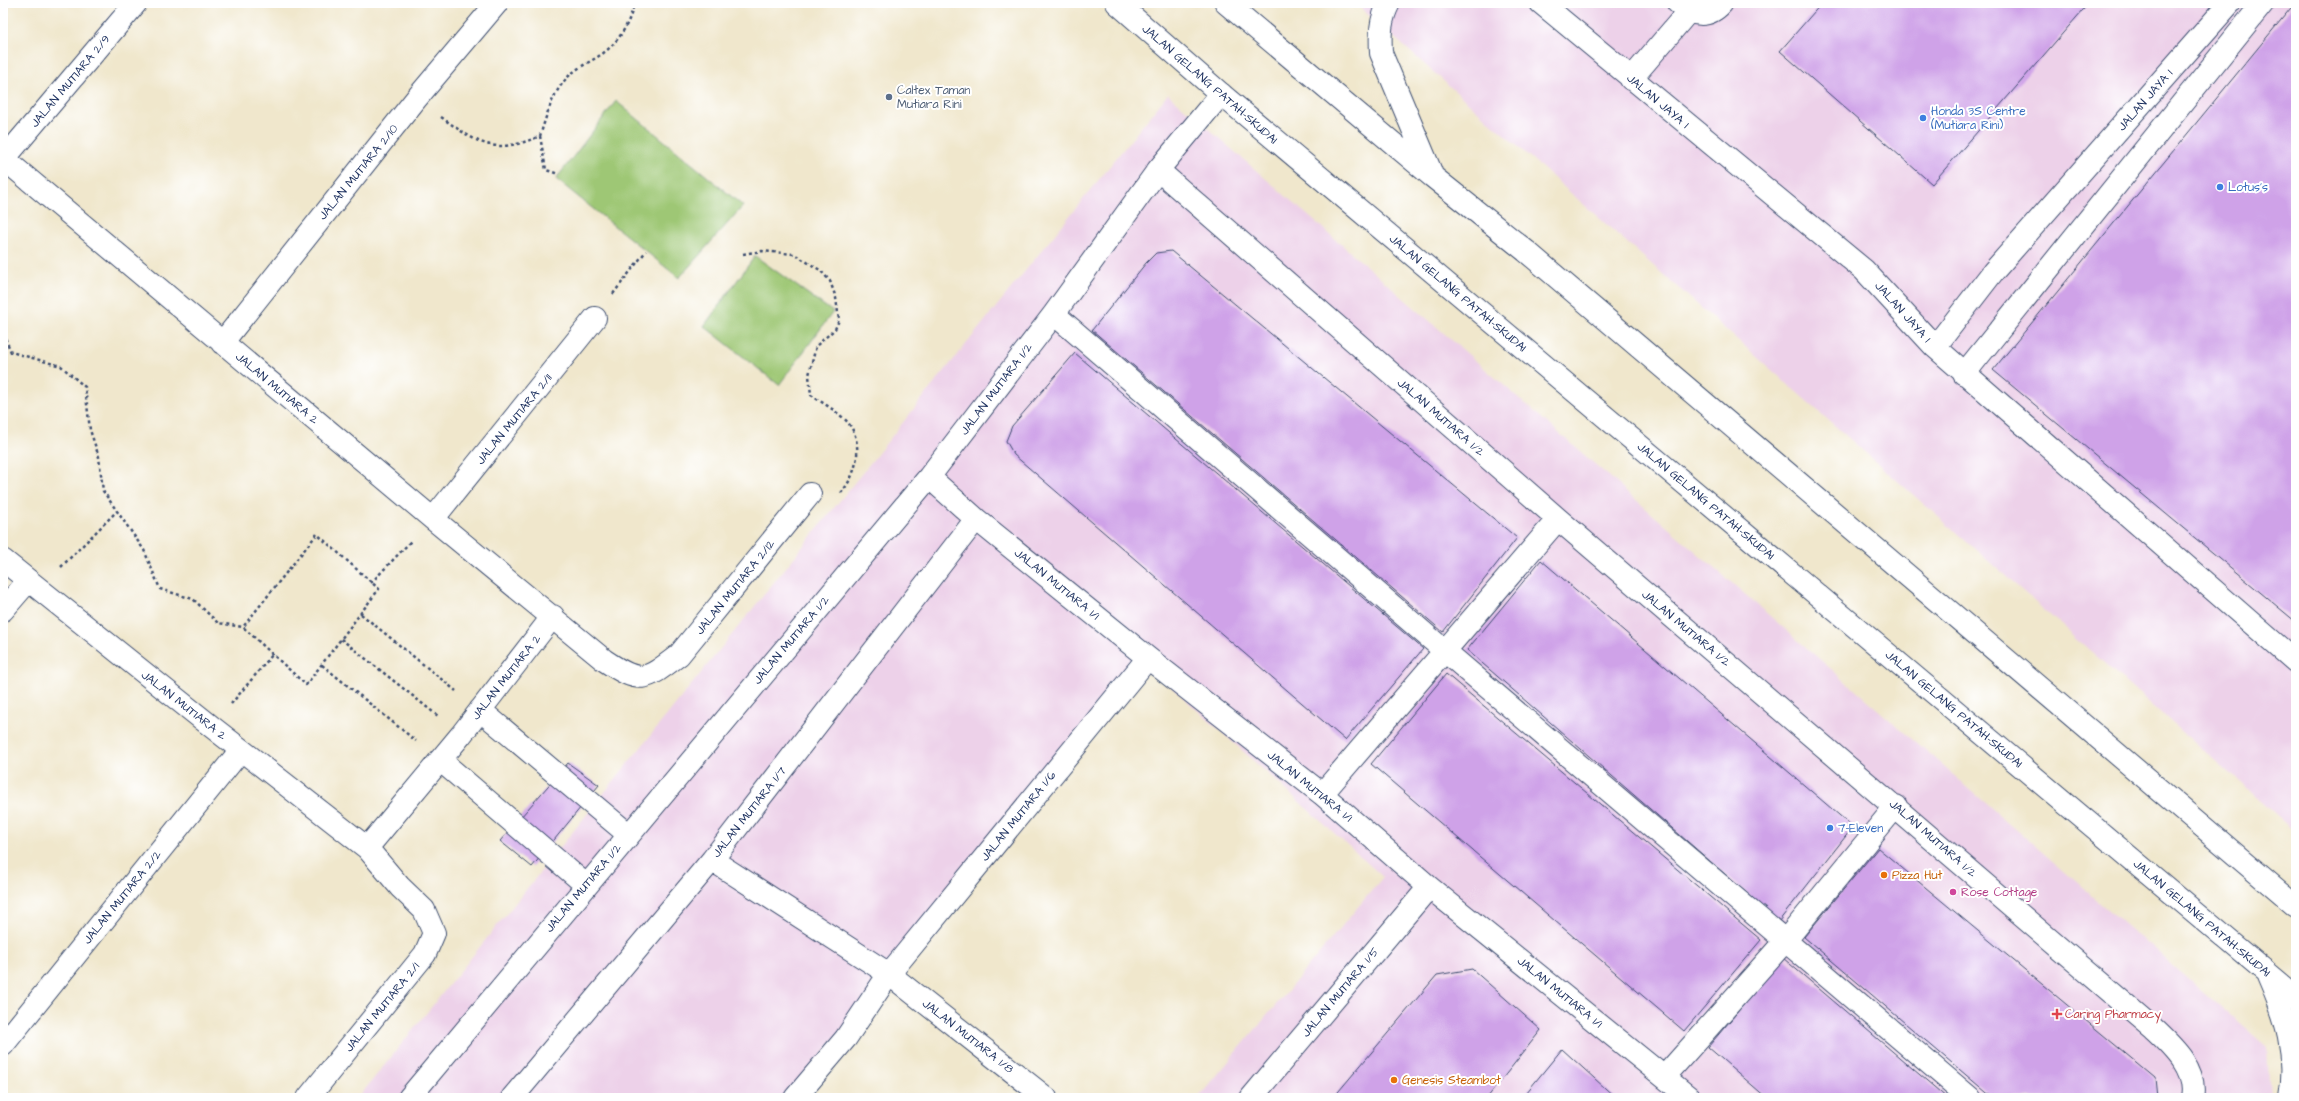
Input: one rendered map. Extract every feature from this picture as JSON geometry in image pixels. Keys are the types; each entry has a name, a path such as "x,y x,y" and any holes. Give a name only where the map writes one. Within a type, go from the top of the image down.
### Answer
{"street":[{"name":"JALAN MUTIARA 2/9","path":"3,159 136,3"},
{"name":"JALAN MUTIARA 2/10","path":"222,343 416,99 497,3"},
{"name":"JALAN GELANG PATAH-SKUDAI","path":"1117,3 1221,94 2266,971 2296,998"},
{"path":"1226,3 1432,176 1526,251 2237,858 2296,906"},
{"path":"1389,3 1382,16 1380,33 1381,53 1432,176"},
{"name":"JALAN JAYA 1","path":"1541,3 1631,79 1864,270 1934,347 1993,272 2230,3"},
{"path":"1631,79 1683,7 1695,14 1710,12 1717,9 1722,3"},
{"path":"1964,374 2263,3"},
{"name":"JALAN MUTIARA 1/2","path":"409,1098 628,834 929,477 1054,314 1158,170 1221,94"},
{"name":"JALAN MUTIARA 2","path":"3,159 604,660 627,676 640,677 654,674"},
{"name":"JALAN MUTIARA 1/2","path":"1158,170 1558,519 1896,806 2159,1033 2181,1056 2194,1089 2192,1098"},
{"path":"1054,314 1446,652 1970,1098"},
{"name":"JALAN MUTIARA 2/11","path":"433,519 595,318"},
{"path":"1934,347 2296,662"},
{"name":"JALAN MUTIARA 1/1","path":"929,477 976,519 1148,658 1322,794 1429,887 1665,1076 1690,1098"},
{"name":"JALAN MUTIARA 2/12","path":"654,674 679,655 810,494"},
{"name":"JALAN MUTIARA 1/7","path":"512,1098 712,860 976,519"},
{"path":"1322,794 1446,652 1558,519"},
{"name":"JALAN MUTIARA 2","path":"3,560 33,586 367,848 400,887 424,910"},
{"path":"3,610 33,586"},
{"name":"JALAN MUTIARA 2","path":"367,848 461,735 552,616"},
{"name":"JALAN MUTIARA 1/6","path":"795,1098 846,1038 889,974 1148,658"},
{"path":"480,710 628,834"},
{"name":"JALAN MUTIARA 2/2","path":"3,1045 241,750"},
{"path":"440,760 586,885"},
{"path":"1665,1076 1785,941 1896,806"},
{"path":"2237,858 2296,888"},
{"name":"JALAN MUTIARA 1/8","path":"712,860 889,974 1046,1098"},
{"name":"JALAN MUTIARA 1/5","path":"1251,1098 1429,887"},
{"name":"JALAN MUTIARA 2/1","path":"308,1098 424,954 434,933 424,910"},
{"path":"2266,971 2280,1005 2293,1050 2294,1077 2290,1098"}],"path":[{"path":"559,174 546,170 540,136 549,107 558,89 571,74 615,44 631,15 634,3"},
{"path":"416,99 475,141 498,147 519,145 540,136"},
{"path":"595,318 646,251"},
{"path":"743,254 762,251 794,254 820,270 830,280 836,298 839,320 835,329 816,346 808,375 811,395 842,416 849,427 856,441 856,468 850,483 827,508 810,494"},
{"path":"3,333 11,352 61,366 85,387 90,430 99,457 103,491 144,550 160,589 193,599 218,623 243,627 306,685 379,589 317,534 243,627"},
{"path":"33,586 117,511"},
{"path":"371,583 433,519"},
{"path":"360,614 480,710"},
{"path":"341,639 461,735"},
{"path":"212,727 273,654"},
{"path":"322,665 440,760"}],"shaded area":[{"path":"1355,3 2296,3 2296,832"},
{"path":"1168,94 2267,1047 2270,1098 1198,1098 1383,877 1147,665 786,1098 358,1098"}],"green space":[{"path":"616,101 743,206 679,278 556,179"},
{"path":"755,256 833,312 779,385 704,326"}],"building":[{"name":"Honda 3S Centre (Mutiara Rini)","path":"1822,3 2089,3 1932,184 1780,51"},
{"name":"Lotus's","path":"2296,3 2296,622 1993,370"},
{"path":"1171,251 1517,538 1443,632 1092,330 1146,263 1156,253"},
{"path":"1075,353 1423,649 1345,740 1014,455 1006,441 1012,426"},
{"path":"1541,560 1853,827 1779,921 1467,650"},
{"path":"1446,674 1761,940 1684,1031 1371,764"},
{"path":"568,763 599,785 532,867 500,841"},
{"path":"1878,848 2155,1078 2157,1098 1993,1098 1804,937"},
{"path":"1783,958 1947,1098 1767,1098 1708,1047"},
{"path":"1472,969 1541,1030 1487,1098 1333,1098 1437,975"},
{"path":"1562,1049 1616,1098 1522,1098"}],"place":[{"name":"Caltex Taman Mutiara Rini","path":"889,97"},
{"name":"Honda 3S Centre (Mutiara Rini)","path":"1923,118"},
{"name":"Lotus's","path":"2220,187"},
{"name":"7-Eleven","path":"1830,828"},
{"name":"Pizza Hut","path":"1884,875"},
{"name":"Rose Cottage","path":"1953,892"},
{"name":"Caring Pharmacy","path":"2057,1014"},
{"name":"Genesis Steambot","path":"1394,1080"}]}
